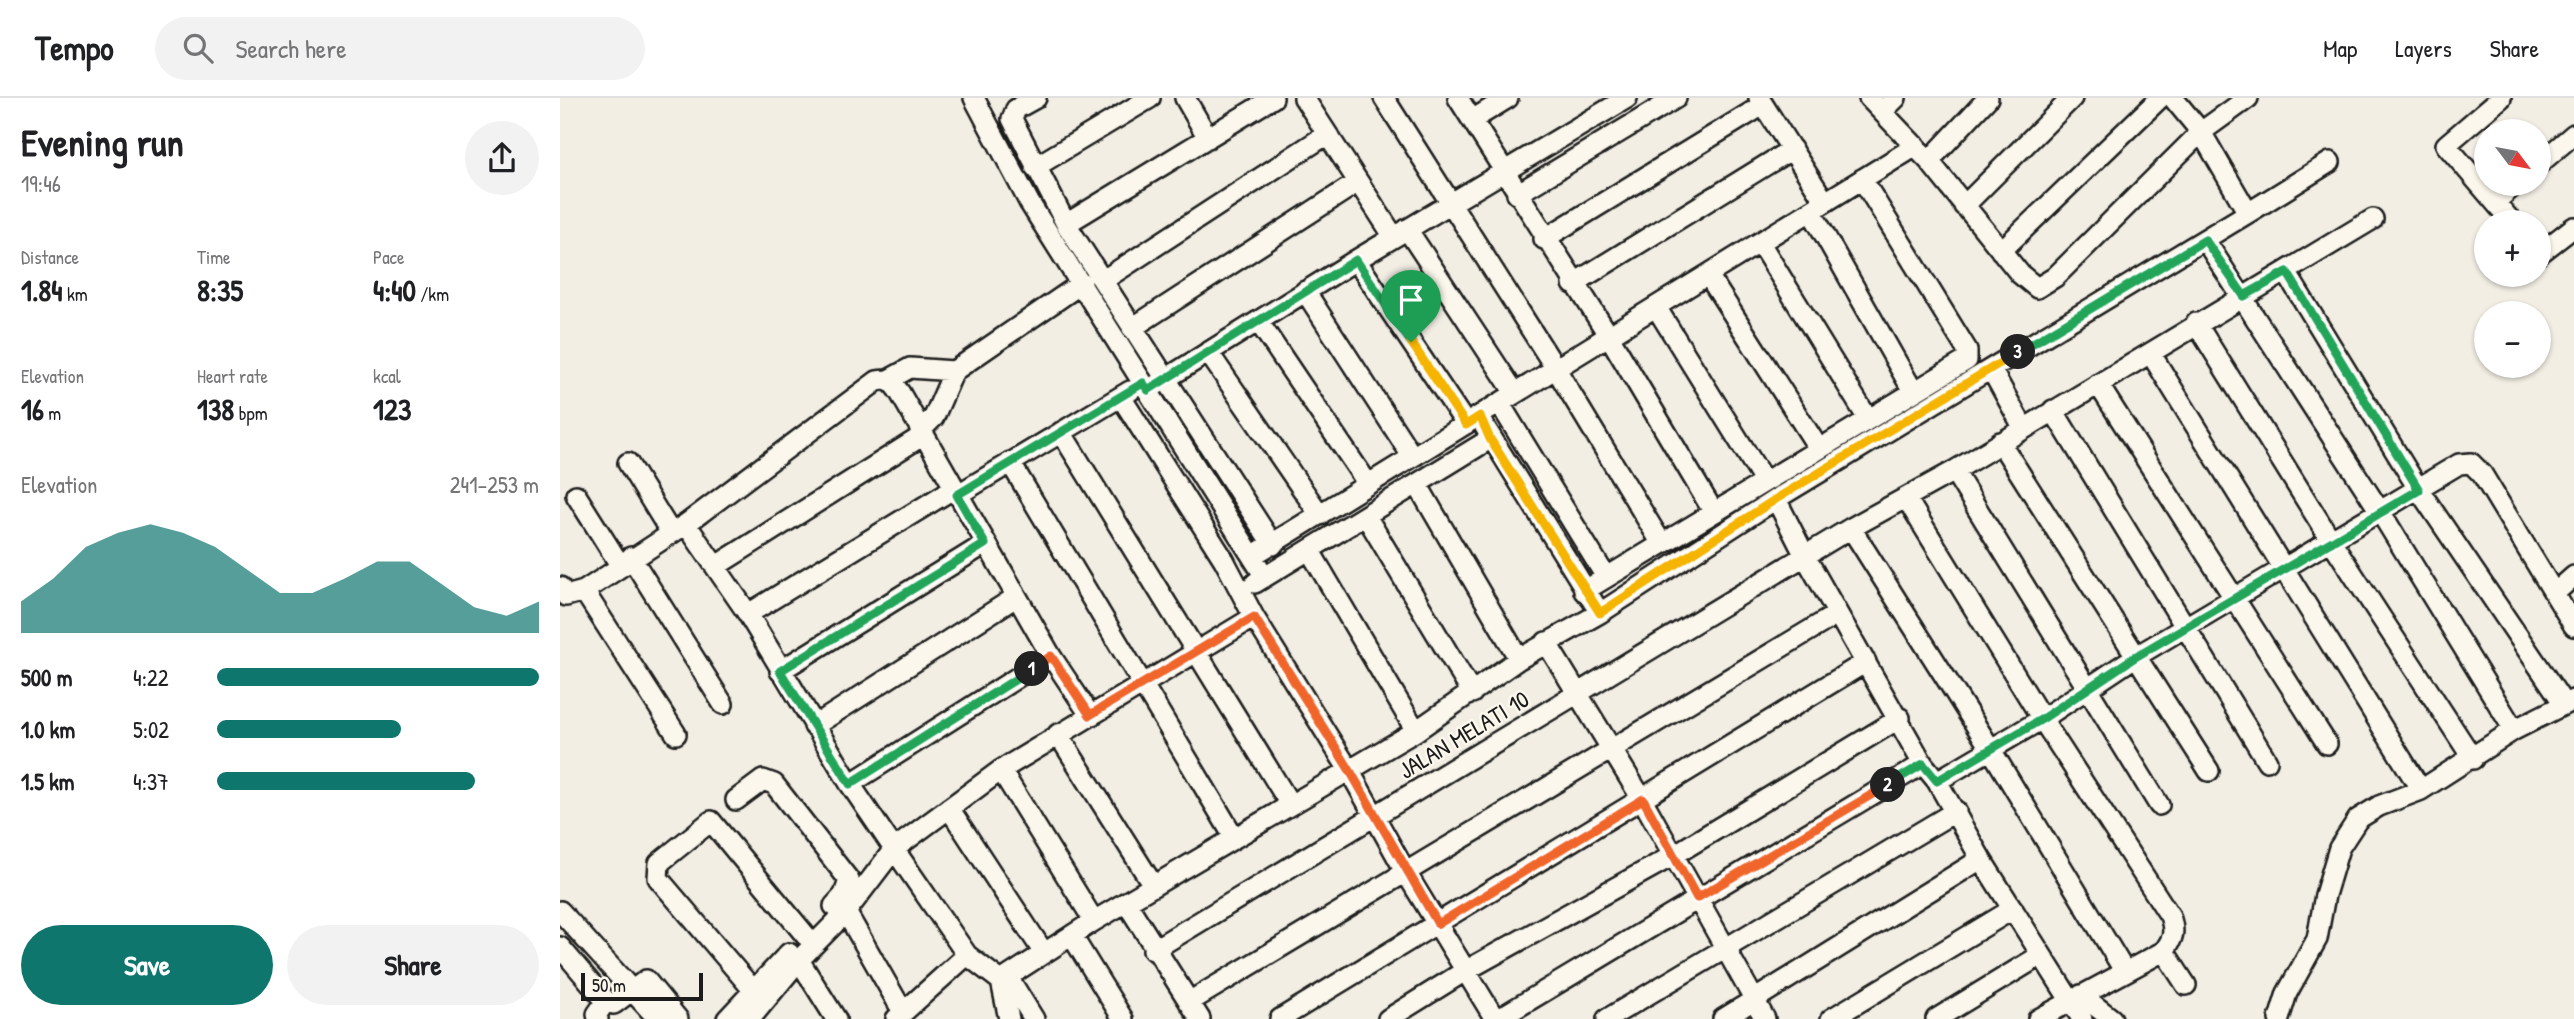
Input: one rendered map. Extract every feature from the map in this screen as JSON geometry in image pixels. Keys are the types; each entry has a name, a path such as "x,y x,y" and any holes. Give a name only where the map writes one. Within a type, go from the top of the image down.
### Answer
{"street":[{"path":"974,98 1029,202 1082,269 1105,279 1132,328 1273,545"},
{"path":"1036,98 1016,109 1012,119 1066,223 1082,269 1145,386 1265,577"},
{"path":"1035,167 1150,98"},
{"path":"1185,98 1208,138"},
{"path":"1066,223 1273,98"},
{"path":"1304,98 1358,182 1401,233 1508,399 1606,577"},
{"path":"1384,98 1556,369 1662,544"},
{"path":"1458,98 1544,239 1609,336 1713,511"},
{"path":"1472,120 1508,98"},
{"path":"748,614 1121,397 1165,378 1627,98"},
{"path":"1517,194 1676,98"},
{"path":"1252,556 1862,179 1922,153 1988,98"},
{"path":"1964,206 2072,98"},
{"path":"2001,251 2160,98"},
{"path":"2173,98 2202,132 2248,213"},
{"path":"1882,102 2020,274 2037,288 2055,277 2202,132 2248,98"},
{"path":"2501,98 2446,145 2502,210"},
{"path":"1544,239 1761,102 1792,149 1818,206 1913,391"},
{"path":"2552,153 2574,134"},
{"path":"1105,279 1326,135"},
{"path":"1573,284 1792,149"},
{"path":"1005,979 1094,921 1416,731 1546,642 1600,613 1776,499 2330,162"},
{"path":"1584,591 1961,364 1969,356 1862,179"},
{"path":"1132,328 1358,182"},
{"path":"2495,202 2502,196"},
{"name":"JALAN MELATI 10","path":"1153,950 1851,528 1954,471 2151,354 2196,323 2287,272 2373,219"},
{"path":"2551,245 2574,227"},
{"path":"2205,240 2244,296 2381,513 2514,730"},
{"path":"1760,243 1868,419"},
{"path":"1356,260 1473,420 1490,439 1600,613"},
{"path":"716,566 921,433 941,405 954,371 1082,269"},
{"path":"2279,1019 2287,993 2317,939 2325,895 2339,848 2358,819 2379,806 2421,790 2473,759 2514,730 2569,702 2419,490 2287,272"},
{"path":"1708,275 1819,449"},
{"path":"1305,291 1412,456"},
{"path":"1656,307 1764,481"},
{"path":"1258,321 1368,484"},
{"path":"2196,323 2332,542 2473,759"},
{"path":"1208,352 1320,515"},
{"path":"2151,354 2421,790"},
{"path":"676,734 568,594 679,528 877,380 888,380 910,368 954,371"},
{"path":"1991,369 2024,429"},
{"path":"888,380 900,393 1016,597 1090,715"},
{"path":"2098,384 2327,744"},
{"path":"1121,397 1212,541 1254,617 1349,769 1405,871 1497,1019 1923,764"},
{"path":"2053,410 2267,761"},
{"path":"1061,432 1290,804"},
{"path":"1241,590 1310,551 1490,439"},
{"path":"2000,442 2209,771"},
{"path":"1010,462 1234,837"},
{"path":"628,463 679,528 716,566 748,614 850,784 967,955 1005,979 1034,1019"},
{"path":"1937,781 2042,719 2184,627 2381,513 2459,464 2475,465 2556,592 2574,626"},
{"path":"1954,471 2159,805"},
{"path":"1417,484 1519,660"},
{"path":"576,495 626,561 723,704"},
{"path":"1906,498 2042,719 2170,916 2173,939 2164,951 2038,1019"},
{"path":"1776,499 1837,614 1900,718 1923,764 1956,811 1981,859 2041,955 2076,998 2112,1019"},
{"path":"1366,516 1472,693"},
{"path":"1212,541 1234,527"},
{"path":"1851,528 1990,748 2125,972"},
{"path":"780,671 985,544"},
{"path":"1310,551 1416,731"},
{"path":"2556,592 2574,576"},
{"path":"814,726 1016,597"},
{"path":"1189,1002 1609,748 1837,614"},
{"path":"727,1019 759,1009 799,960 846,912 894,849 1001,769 1254,617"},
{"path":"1546,642 1609,748 1643,799 1765,1019"},
{"path":"850,784 1051,656"},
{"path":"1280,1019 1866,662"},
{"path":"1388,1019 1465,971 1674,855 1900,718"},
{"path":"1058,734 1153,886"},
{"path":"1001,769 1094,921"},
{"path":"736,800 768,780 849,880 844,895 806,936 759,1009"},
{"path":"949,808 1044,953"},
{"path":"1607,1019 1956,811"},
{"path":"759,1009 658,878 659,863 711,821 806,936"},
{"path":"1723,1019 1981,859"},
{"path":"1126,902 1153,950 1200,1019"},
{"path":"1831,1019 2013,909"},
{"path":"560,911 658,1019"},
{"path":"846,912 899,1016 967,955"},
{"path":"1072,936 1123,1019"},
{"path":"560,947 602,1010 646,980 678,1019"},
{"path":"2164,951 2186,985"},
{"path":"1936,1019 2041,955"},
{"path":"799,960 836,1019"},
{"path":"1005,979 1009,1019"},
{"path":"2076,998 2082,1019"}],"route":[{"path":"2205,240 2244,296 2287,272 2419,490 2184,627 2042,719 1937,781 1923,764 1697,898 1643,799 1438,924 1374,818 1349,769 1254,617 1090,715 1051,656 850,784 780,671 985,544 957,495 1143,383 1148,390 1356,260 1411,342 1466,425 1480,416 1490,439 1600,613 1776,499 2205,240"}]}
